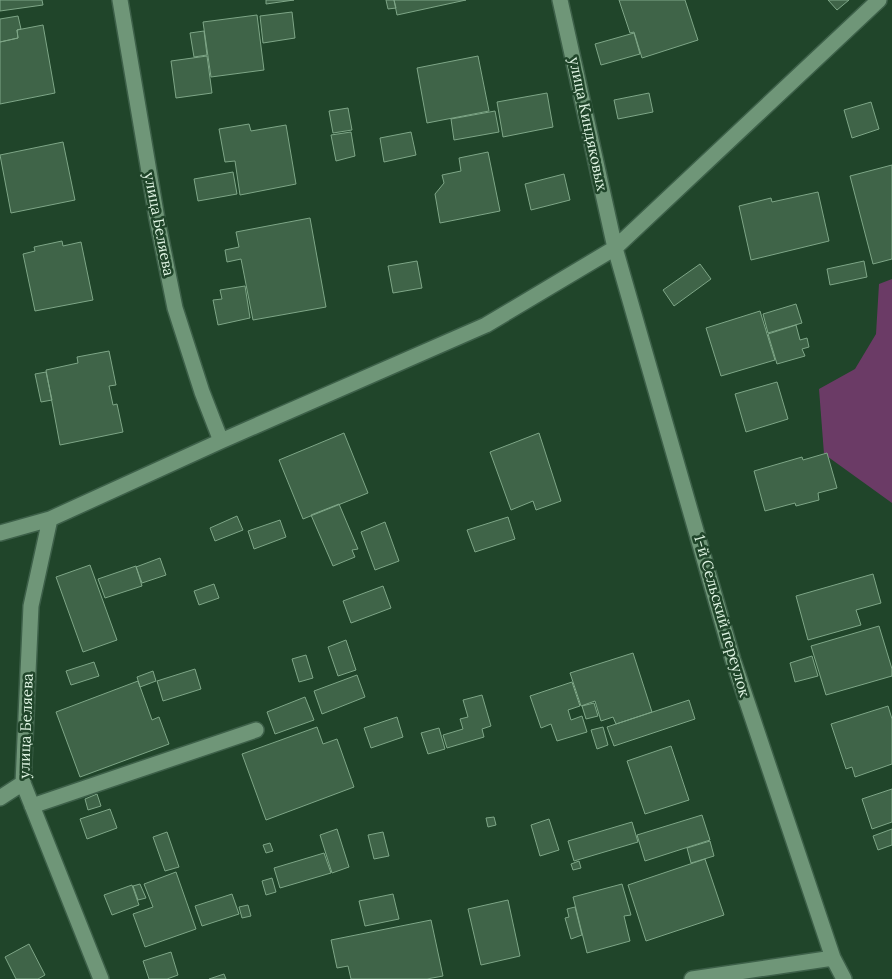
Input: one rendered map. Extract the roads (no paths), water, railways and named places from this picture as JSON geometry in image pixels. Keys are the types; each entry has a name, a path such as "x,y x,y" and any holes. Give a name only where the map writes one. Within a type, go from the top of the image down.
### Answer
{"street":[{"name":"улица Беляева","path":"120,0 175,308 202,392 221,441"},
{"name":"улица Киндяковых","path":"560,0 615,248"},
{"path":"0,533 50,520 221,441 486,325 615,248 879,0"},
{"name":"1-й Сельский переулок","path":"615,248 733,660 833,958 844,979"},
{"name":"улица Беляева","path":"50,520 31,606 23,783 101,979"},
{"path":"32,806 256,730"},
{"path":"0,798 23,783"},
{"path":"692,979 833,958"}]}
